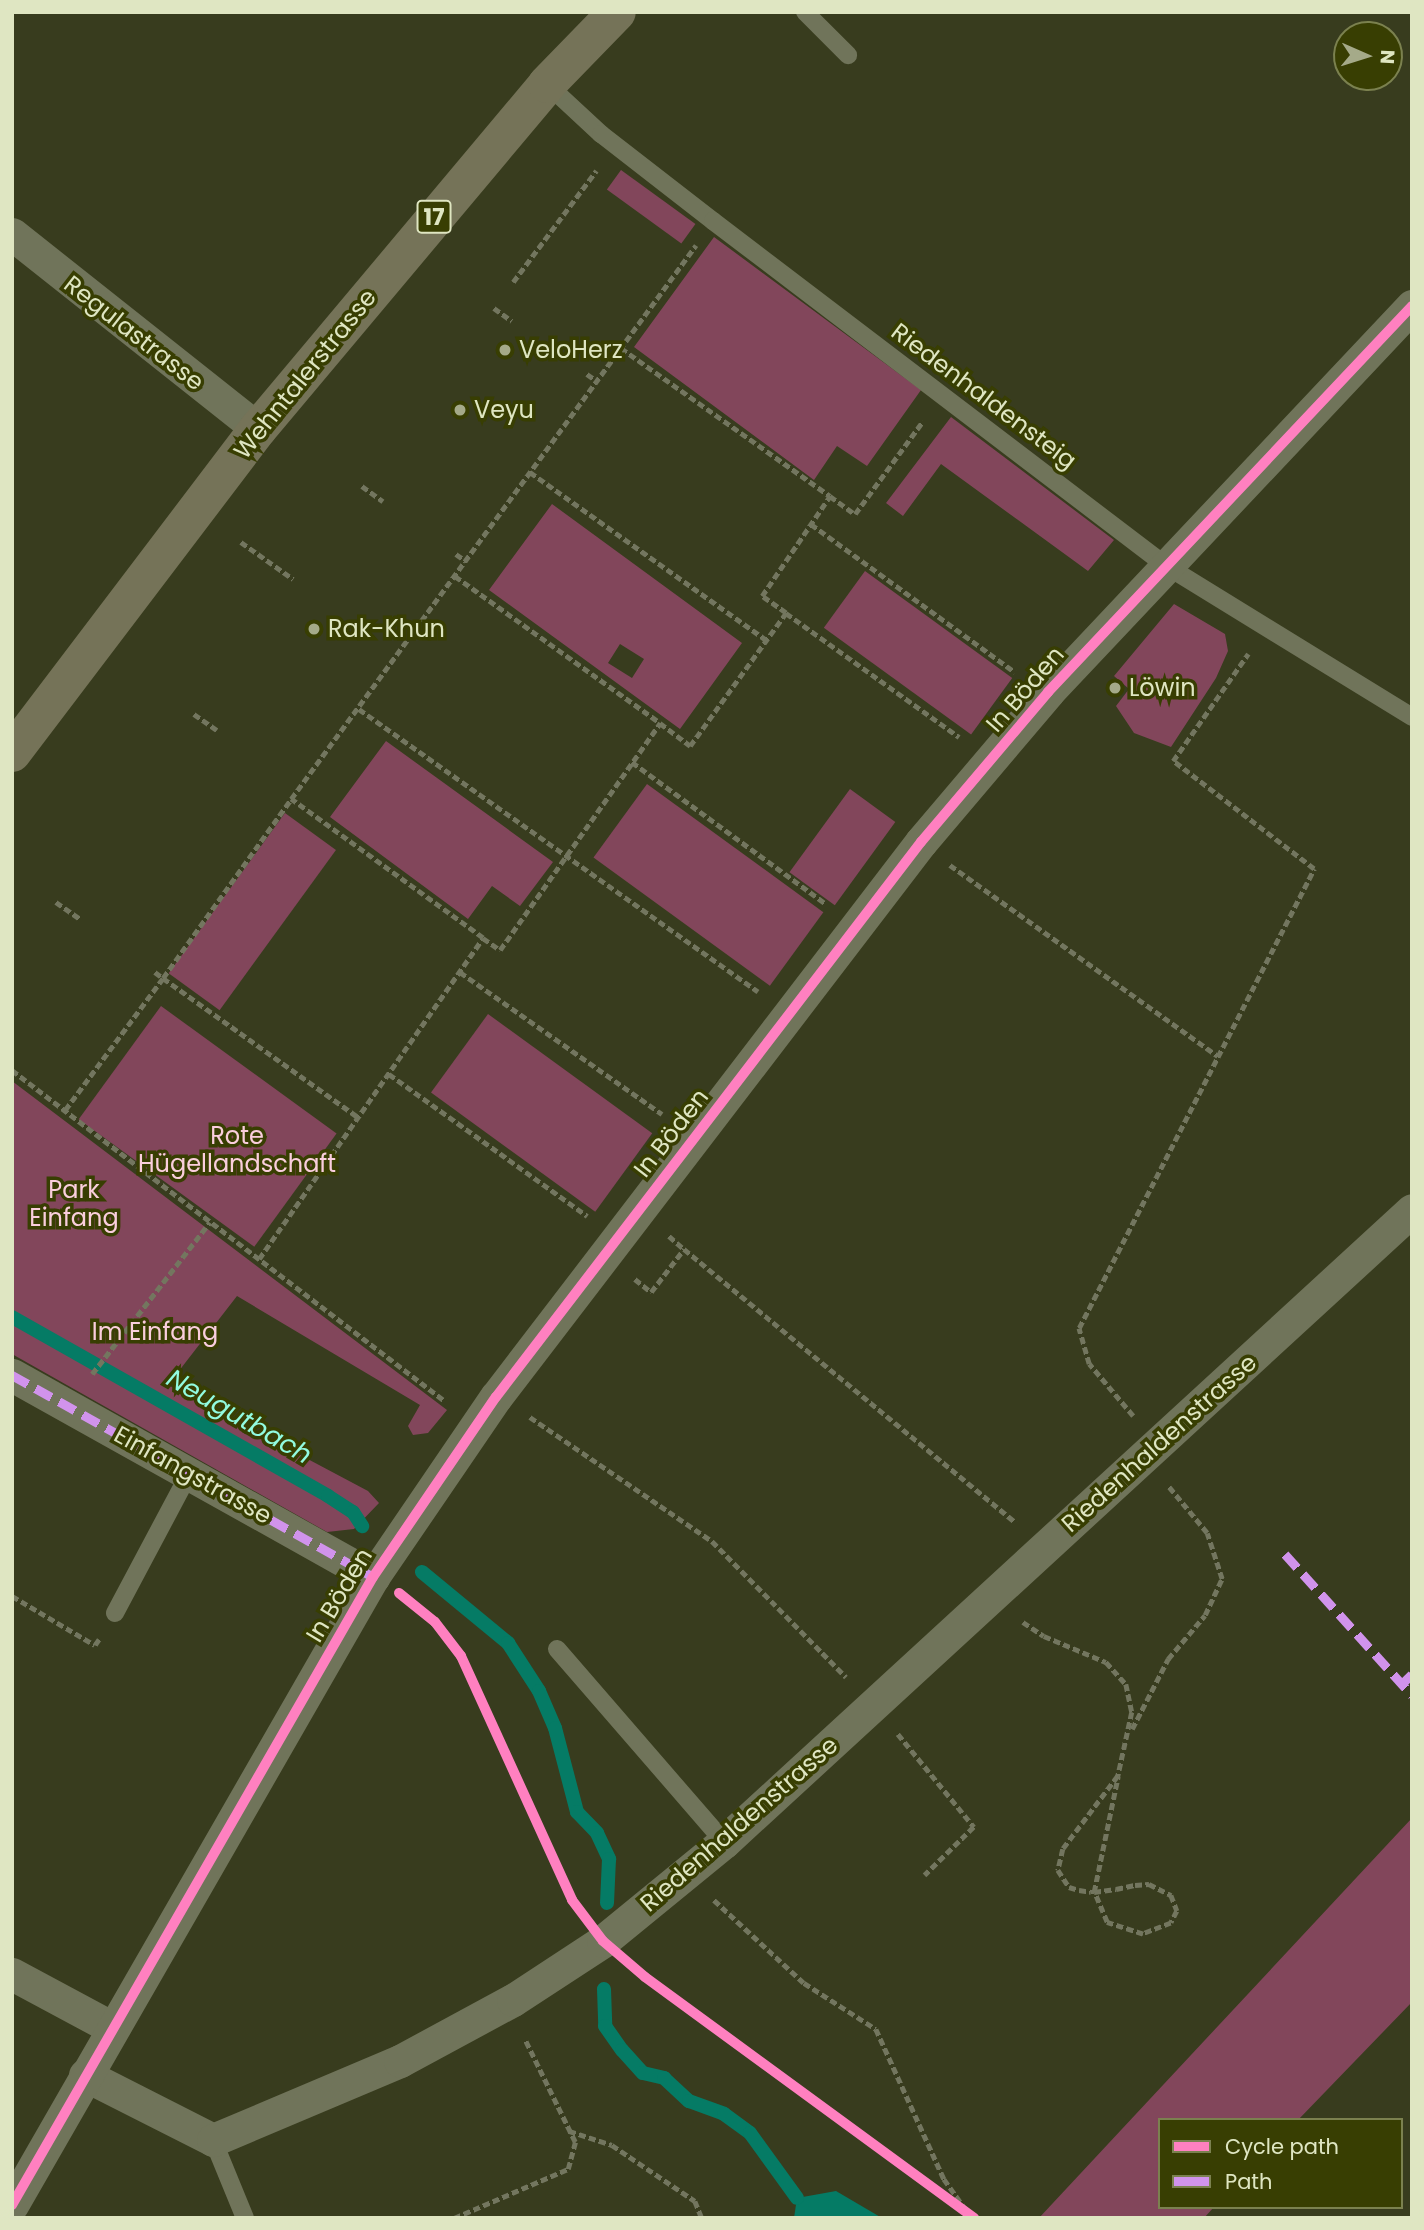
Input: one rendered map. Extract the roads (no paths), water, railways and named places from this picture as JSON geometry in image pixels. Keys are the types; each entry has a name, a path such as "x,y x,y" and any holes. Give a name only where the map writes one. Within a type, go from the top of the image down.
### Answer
{"main road":[{"name":"Wehntalerstrasse","path":"12,753 258,429 547,84 617,12"}],"street":[{"name":"Regulastrasse","path":"12,234 258,429"},
{"name":"In Böden","path":"85,2075 373,1577 496,1397 921,842 1048,692 1412,306"},
{"name":"Riedenhaldenstrasse","path":"213,2140 400,2061 513,2000 603,1941 724,1842 1412,1210"},
{"name":"Einfangstrasse","path":"12,1375 373,1577"},
{"path":"12,1974 111,2027"},
{"path":"12,2205 85,2075 213,2140"}],"lane":[{"path":"805,12 848,55"},
{"name":"Riedenhaldensteig","path":"547,84 615,145 1165,565 1412,717"},
{"path":"115,1613 189,1474"},
{"path":"556,1649 724,1842"},
{"path":"213,2140 245,2218"}],"water":[{"path":"836,2191 882,2218 794,2218 797,2198"}],"waterway":[{"name":"Neugutbach","path":"12,1317 328,1496 353,1512 362,1526"},
{"name":"Neugutbach","path":"422,1572 508,1643 539,1691 555,1728 577,1812 597,1833 609,1859 607,1903"},
{"name":"Neugutbach","path":"604,1989 605,2026 643,2073 664,2078 689,2101 724,2114 750,2133 797,2198"}],"place":[{"name":"VeloHerz","path":"505,350"},
{"name":"Veyu","path":"460,410"},
{"name":"Rak-Khun","path":"314,629"},
{"name":"Löwin","path":"1115,688"}],"park label":[{"name":"Rote Hügellandschaft","path":"237,1150"},
{"name":"Park Einfang","path":"74,1204"},
{"name":"Im Einfang","path":"155,1332"}]}
